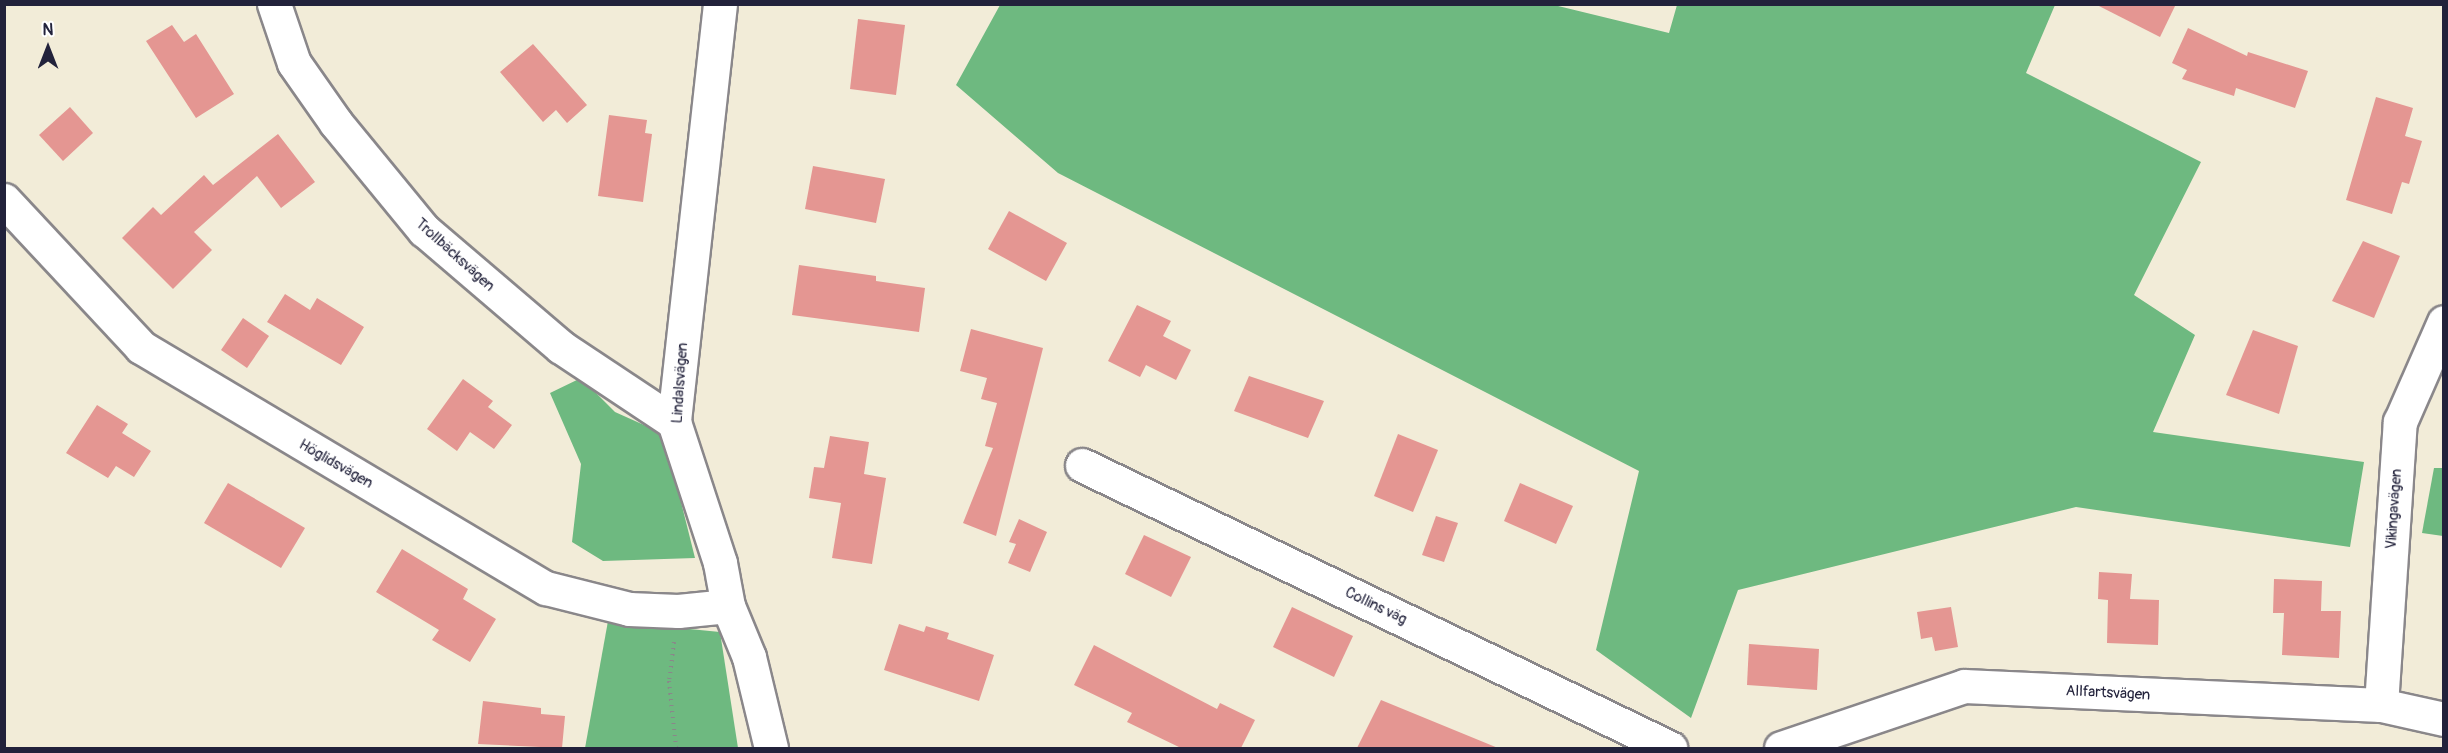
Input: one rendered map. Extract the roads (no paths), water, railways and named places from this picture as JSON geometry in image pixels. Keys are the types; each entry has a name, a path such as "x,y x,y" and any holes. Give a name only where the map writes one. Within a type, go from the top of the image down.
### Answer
{"street":[{"name":"Trollbäcksvägen","path":"274,4 294,63 336,123 424,230 561,347 674,422"},
{"name":"Lindalsvägen","path":"720,4 674,422 720,563 729,606 749,657 771,748"},
{"name":"Höglidsvägen","path":"4,200 141,347 188,378 546,588 629,609 678,611 729,606"},
{"name":"Vikingavägen","path":"2381,705 2400,422 2444,322"},
{"name":"Collins väg","path":"1082,465 1670,748"},
{"name":"Allfartsvägen","path":"1781,748 1964,686 2381,705 2444,719"}]}
